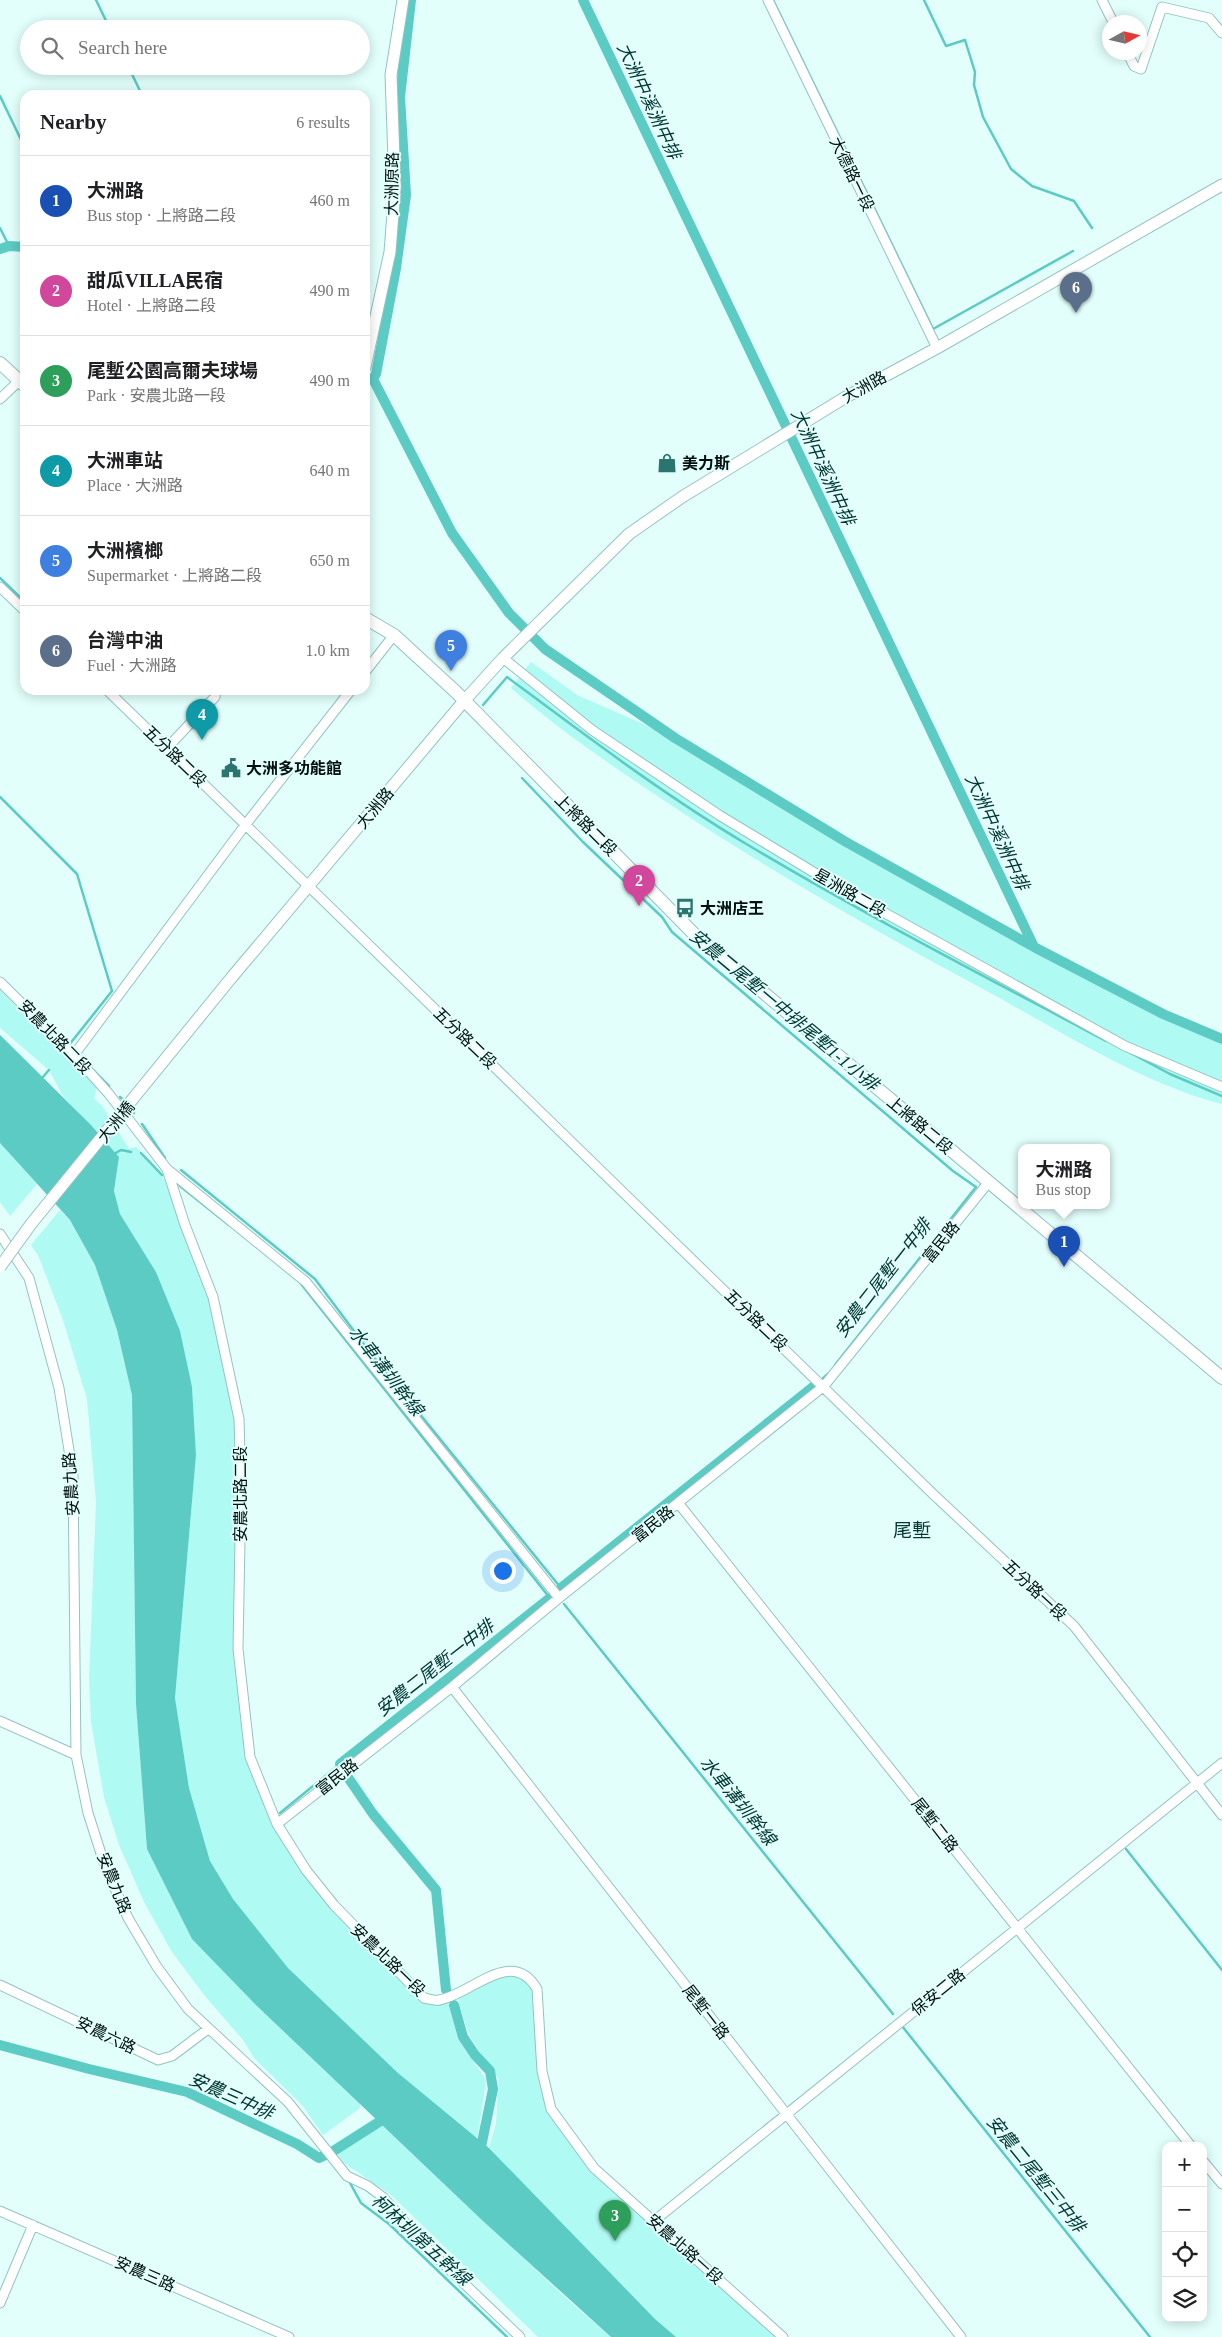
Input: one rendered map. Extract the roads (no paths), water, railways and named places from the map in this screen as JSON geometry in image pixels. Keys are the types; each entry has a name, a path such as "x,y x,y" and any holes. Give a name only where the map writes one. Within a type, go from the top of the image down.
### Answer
{"main road":[{"path":"0,363 20,382"},
{"name":"上將路二段","path":"370,621 394,635 464,701 694,935 1018,1208"},
{"name":"上將路二段","path":"1019,1209 1222,1378"}],"street":[{"name":"大洲原路","path":"370,344 390,252 395,188 391,75 403,0"},
{"name":"大德路一段","path":"768,0 937,348"},
{"path":"1102,0 1110,15"},
{"path":"1147,51 1162,7 1209,18 1222,33"},
{"path":"1131,60 1134,66 1141,69 1144,60"},
{"name":"大洲路","path":"232,977 464,701 503,658 629,534 682,497 798,424 937,348 1222,185"},
{"path":"0,399 20,385"},
{"path":"0,587 20,606"},
{"path":"370,666 394,635"},
{"name":"星洲路二段","path":"503,658 592,730 719,815 838,887 1124,1046 1222,1087"},
{"name":"五分路二段","path":"112,695 824,1386"},
{"path":"167,748 215,695"},
{"path":"74,1055 246,824 347,695"},
{"name":"大洲橋","path":"0,1267 31,1224 232,977"},
{"name":"安農北路二段","path":"0,982 74,1055 109,1094 168,1169 185,1225 212,1297 238,1418 241,1487 238,1649 250,1757 277,1824"},
{"path":"168,1169 306,1282 559,1598"},
{"name":"富民路","path":"277,1824 452,1687 559,1598 679,1504 824,1386 988,1183"},
{"name":"安農九路","path":"0,1234 29,1278 59,1388 73,1475 76,1755 88,1812 104,1866 128,1918 157,1967 188,2009 288,2102 347,2176 368,2186 384,2198 427,2248 520,2337"},
{"name":"五分路一段","path":"824,1386 933,1494 1074,1626 1222,1815"},
{"name":"尾塹二路","path":"679,1504 1188,2142"},
{"name":"尾塹一路","path":"452,1687 961,2337"},
{"path":"0,1721 76,1755"},
{"name":"保安二路","path":"654,2221 787,2116 1222,1764"},
{"name":"安農北路一段","path":"277,1824 306,1870 334,1905 424,1998 438,2000 453,1995 492,1975 515,1970 530,1978 537,1989 542,2071 551,2109 594,2168 783,2337"},
{"name":"安農六路","path":"0,1985 158,2060 172,2056 208,2029"},
{"path":"1207,2166 1222,2184"},
{"name":"安農三路","path":"0,2211 289,2337"},
{"path":"0,2302 34,2225"}],"waterway":[{"path":"96,0 106,20"},
{"path":"411,0 400,97 406,195 396,268 376,374 373,379 452,533 509,613 545,649 675,738 846,842 1034,947 1163,1014 1222,1039"},
{"name":"大洲中溪洲中排","path":"583,0 1034,947"},
{"path":"773,0 933,329 1073,251"},
{"path":"924,0 946,46 965,40 975,72 974,85 983,117 1011,169 1032,186 1074,201 1092,228"},
{"path":"132,75 140,90"},
{"path":"0,96 20,138"},
{"path":"0,228 9,246"},
{"path":"0,249 9,246 20,247"},
{"path":"0,578 20,597"},
{"path":"483,705 507,677 655,785 748,845 881,921 1106,1041"},
{"name":"安農二尾塹一中排尾塹1-1小排","path":"522,778 583,842 662,917 672,932 953,1171 976,1187 835,1365"},
{"path":"0,797 77,874 112,991 69,1045"},
{"path":"1127,1051 1170,1074 1222,1096"},
{"path":"42,1078 49,1070"},
{"path":"93,1070 109,1086"},
{"path":"120,1097 126,1103"},
{"path":"130,1108 134,1113"},
{"path":"142,1124 165,1158"},
{"name":"水車溝圳幹線","path":"114,1154 121,1150 131,1152"},
{"name":"水車溝圳幹線","path":"141,1153 162,1175"},
{"path":"181,1170 315,1279 372,1355 561,1588"},
{"name":"水車溝圳幹線","path":"180,1186 229,1225"},
{"name":"水車溝圳幹線","path":"298,1280 549,1597"},
{"name":"安農二尾塹一中排","path":"813,1387 829,1373"},
{"path":"561,1588 813,1387"},
{"name":"安農二尾塹一中排","path":"340,1764 550,1598"},
{"name":"水車溝圳幹線","path":"564,1604 893,2014"},
{"path":"280,1813 340,1764"},
{"name":"安農二尾塹一中排","path":"347,1776 373,1814 436,1890 446,1990"},
{"path":"1126,1849 1222,1970"},
{"name":"安農二尾塹一中排","path":"454,2005 463,2037 475,2055 490,2071 493,2089 481,2147 483,2153"},
{"name":"安農二尾塹三中排","path":"902,2026 1150,2337"},
{"name":"安農三中排","path":"0,2045 89,2069 187,2092 297,2144 319,2158 332,2152 390,2115"},
{"name":"柯林圳第五幹線","path":"349,2181 361,2203 389,2224 507,2337"}],"place":[{"name":"台灣中油","path":"1076,313"},
{"name":"美力斯","path":"667,463"},
{"name":"大洲檳榔","path":"451,671"},
{"name":"大洲車站","path":"202,740"},
{"name":"大洲多功能館","path":"231,768"},
{"name":"甜瓜VILLA民宿","path":"639,906"},
{"name":"大洲店王","path":"685,908"},
{"name":"大洲路","path":"1064,1267"},
{"name":"尾塹公園高爾夫球場","path":"615,2241"}],"district":[{"name":"尾塹","path":"912,1530"}]}
